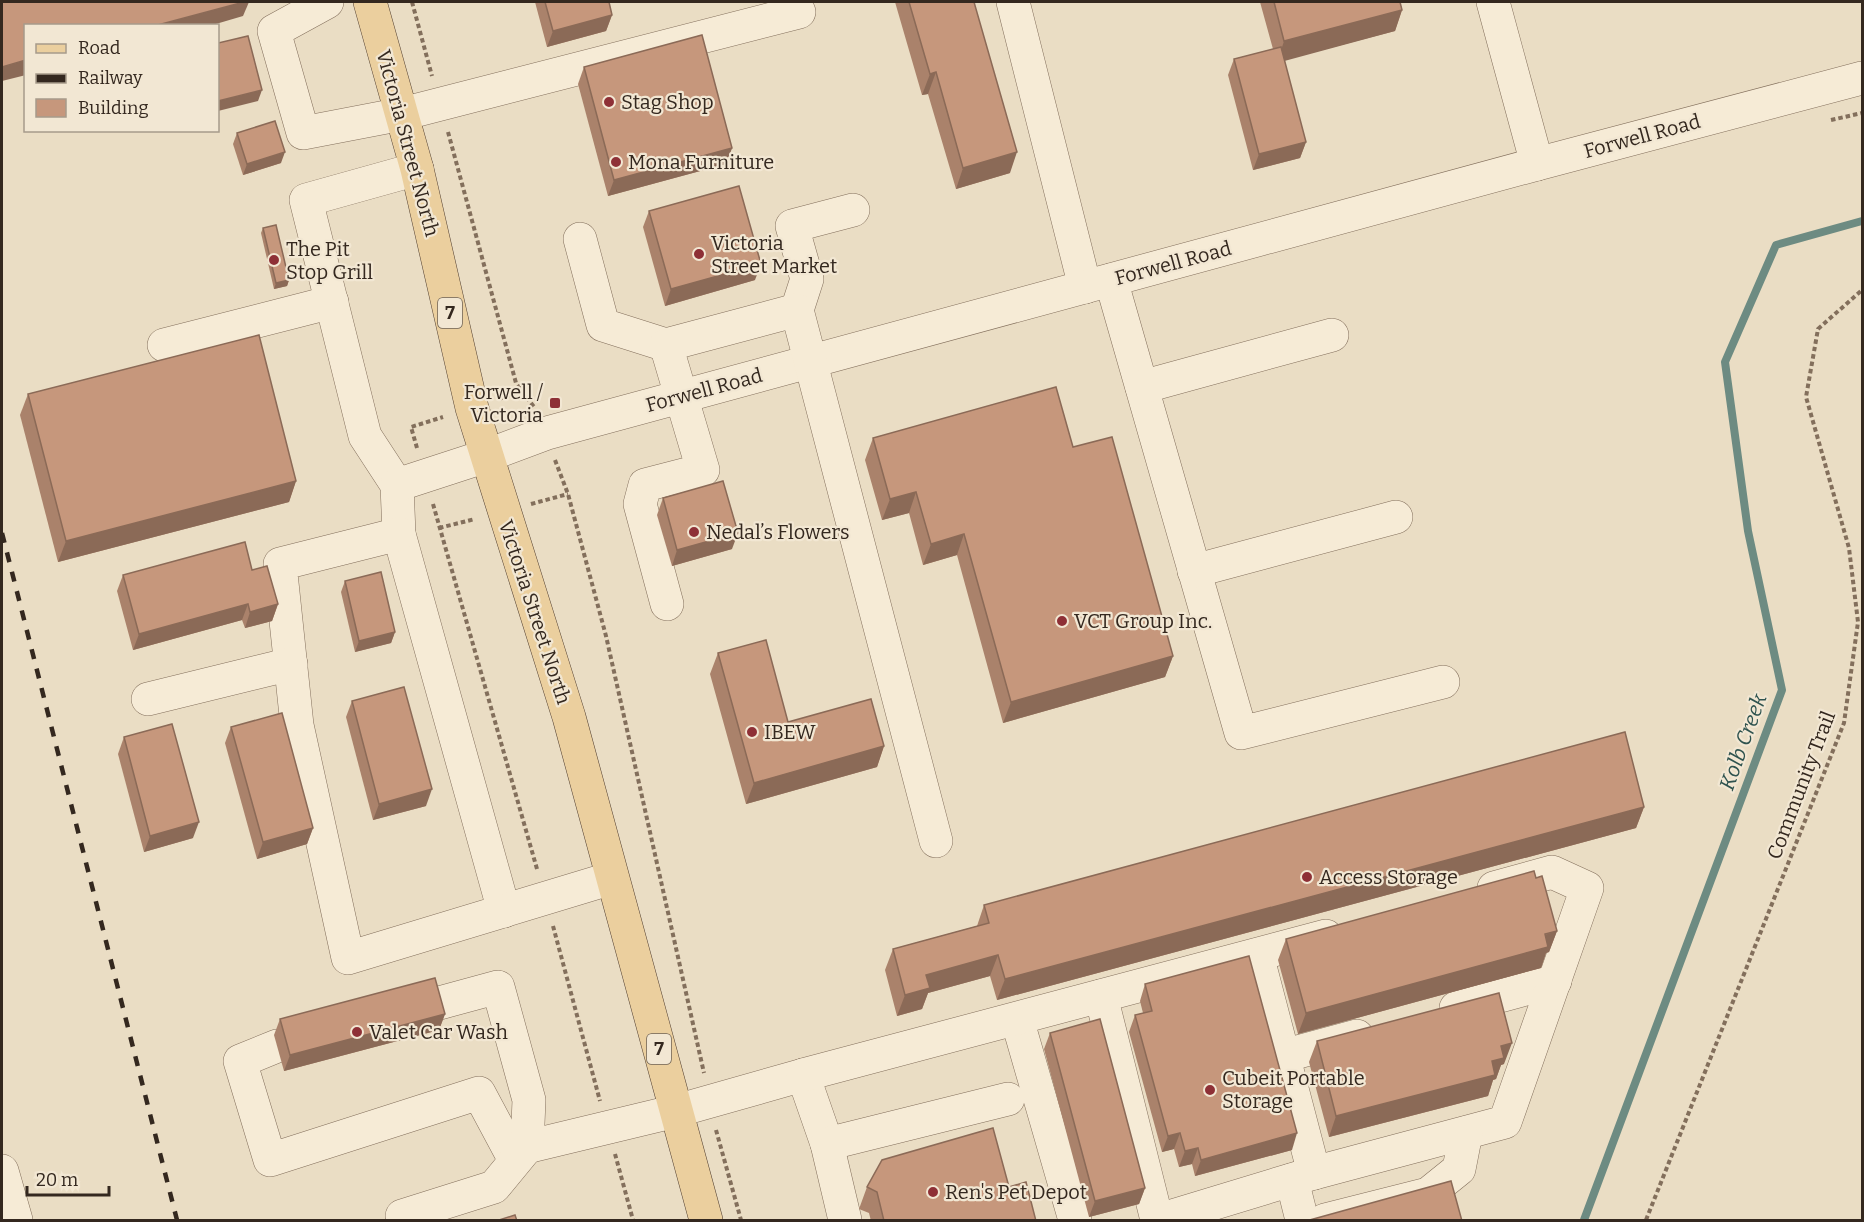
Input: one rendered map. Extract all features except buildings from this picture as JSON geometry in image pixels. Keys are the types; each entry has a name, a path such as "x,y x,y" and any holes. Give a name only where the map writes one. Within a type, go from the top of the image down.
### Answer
{"main road":[{"name":"Victoria Street North","path":"370,2 417,169 472,408 569,717 706,1221"}],"street":[{"path":"327,2 274,31 303,133 402,114 799,12"},
{"path":"1013,2 1098,283 1142,387 1241,733 1443,682"},
{"path":"1494,2 1537,164"},
{"name":"Forwell Road","path":"397,485 547,433 1537,164 1863,78"},
{"path":"417,169 306,200 365,436 397,485 399,534 504,911"},
{"path":"853,210 792,226 807,279 797,310 936,841"},
{"path":"580,239 603,325 666,345 797,310"},
{"path":"164,345 332,302"},
{"path":"1142,387 1332,335"},
{"path":"666,345 703,470 645,485 640,504 667,604"},
{"path":"1194,571 1396,516"},
{"path":"399,534 280,564 297,725 348,958 612,878"},
{"path":"148,699 291,664"},
{"path":"1101,996 1158,1221 1303,1177 1505,1122 1587,888 1552,872 1462,898"},
{"path":"519,1149 676,1111 1359,927"},
{"path":"1257,956 1284,1056 1303,1177 1302,1221"},
{"path":"1430,1015 1555,981"},
{"path":"402,1216 494,1187 519,1149 529,1100 498,987 432,1005"},
{"path":"1017,1019 1075,1221"},
{"path":"1284,1056 1385,1028"},
{"path":"278,1046 240,1061 270,1160 479,1093 519,1149"},
{"path":"803,1075 826,1144 845,1221"},
{"path":"826,1144 1008,1099"},
{"path":"1325,1221 1428,1194 1459,1169 1466,1133"},
{"path":"2,1171 16,1221"}],"path":[{"name":"Victoria Street North","path":"412,2 516,383 536,409"},
{"name":"Community Trail","path":"1646,1221 1844,723 1858,622 1849,548 1806,397 1818,329 1863,290"},
{"path":"508,396 521,392"},
{"path":"415,442 411,427 430,422"},
{"path":"558,467 568,494 606,636 702,1061"},
{"path":"549,499 568,494"},
{"path":"435,513 539,877"},
{"path":"439,528 458,523"},
{"path":"552,923 599,1099"},
{"path":"716,1129 741,1221"},
{"path":"615,1154 633,1221"}],"waterway":[{"name":"Kolb Creek","path":"1584,1220 1782,690 1748,531 1725,362 1776,245 1862,221"}],"railway":[{"path":"2,533 177,1220"}],"place":[{"name":"Stag Shop","path":"609,102"},
{"name":"Mona Furniture","path":"616,162"},
{"name":"Victoria Street Market","path":"699,254"},
{"name":"The Pit Stop Grill","path":"274,260"},
{"name":"Forwell / Victoria","path":"555,403"},
{"name":"Nedal’s Flowers","path":"694,532"},
{"name":"VCT Group Inc.","path":"1062,621"},
{"name":"IBEW","path":"752,732"},
{"name":"Access Storage","path":"1307,877"},
{"name":"Valet Car Wash","path":"357,1032"},
{"name":"Cubeit Portable Storage","path":"1210,1090"},
{"name":"Ren's Pet Depot","path":"933,1192"}]}
